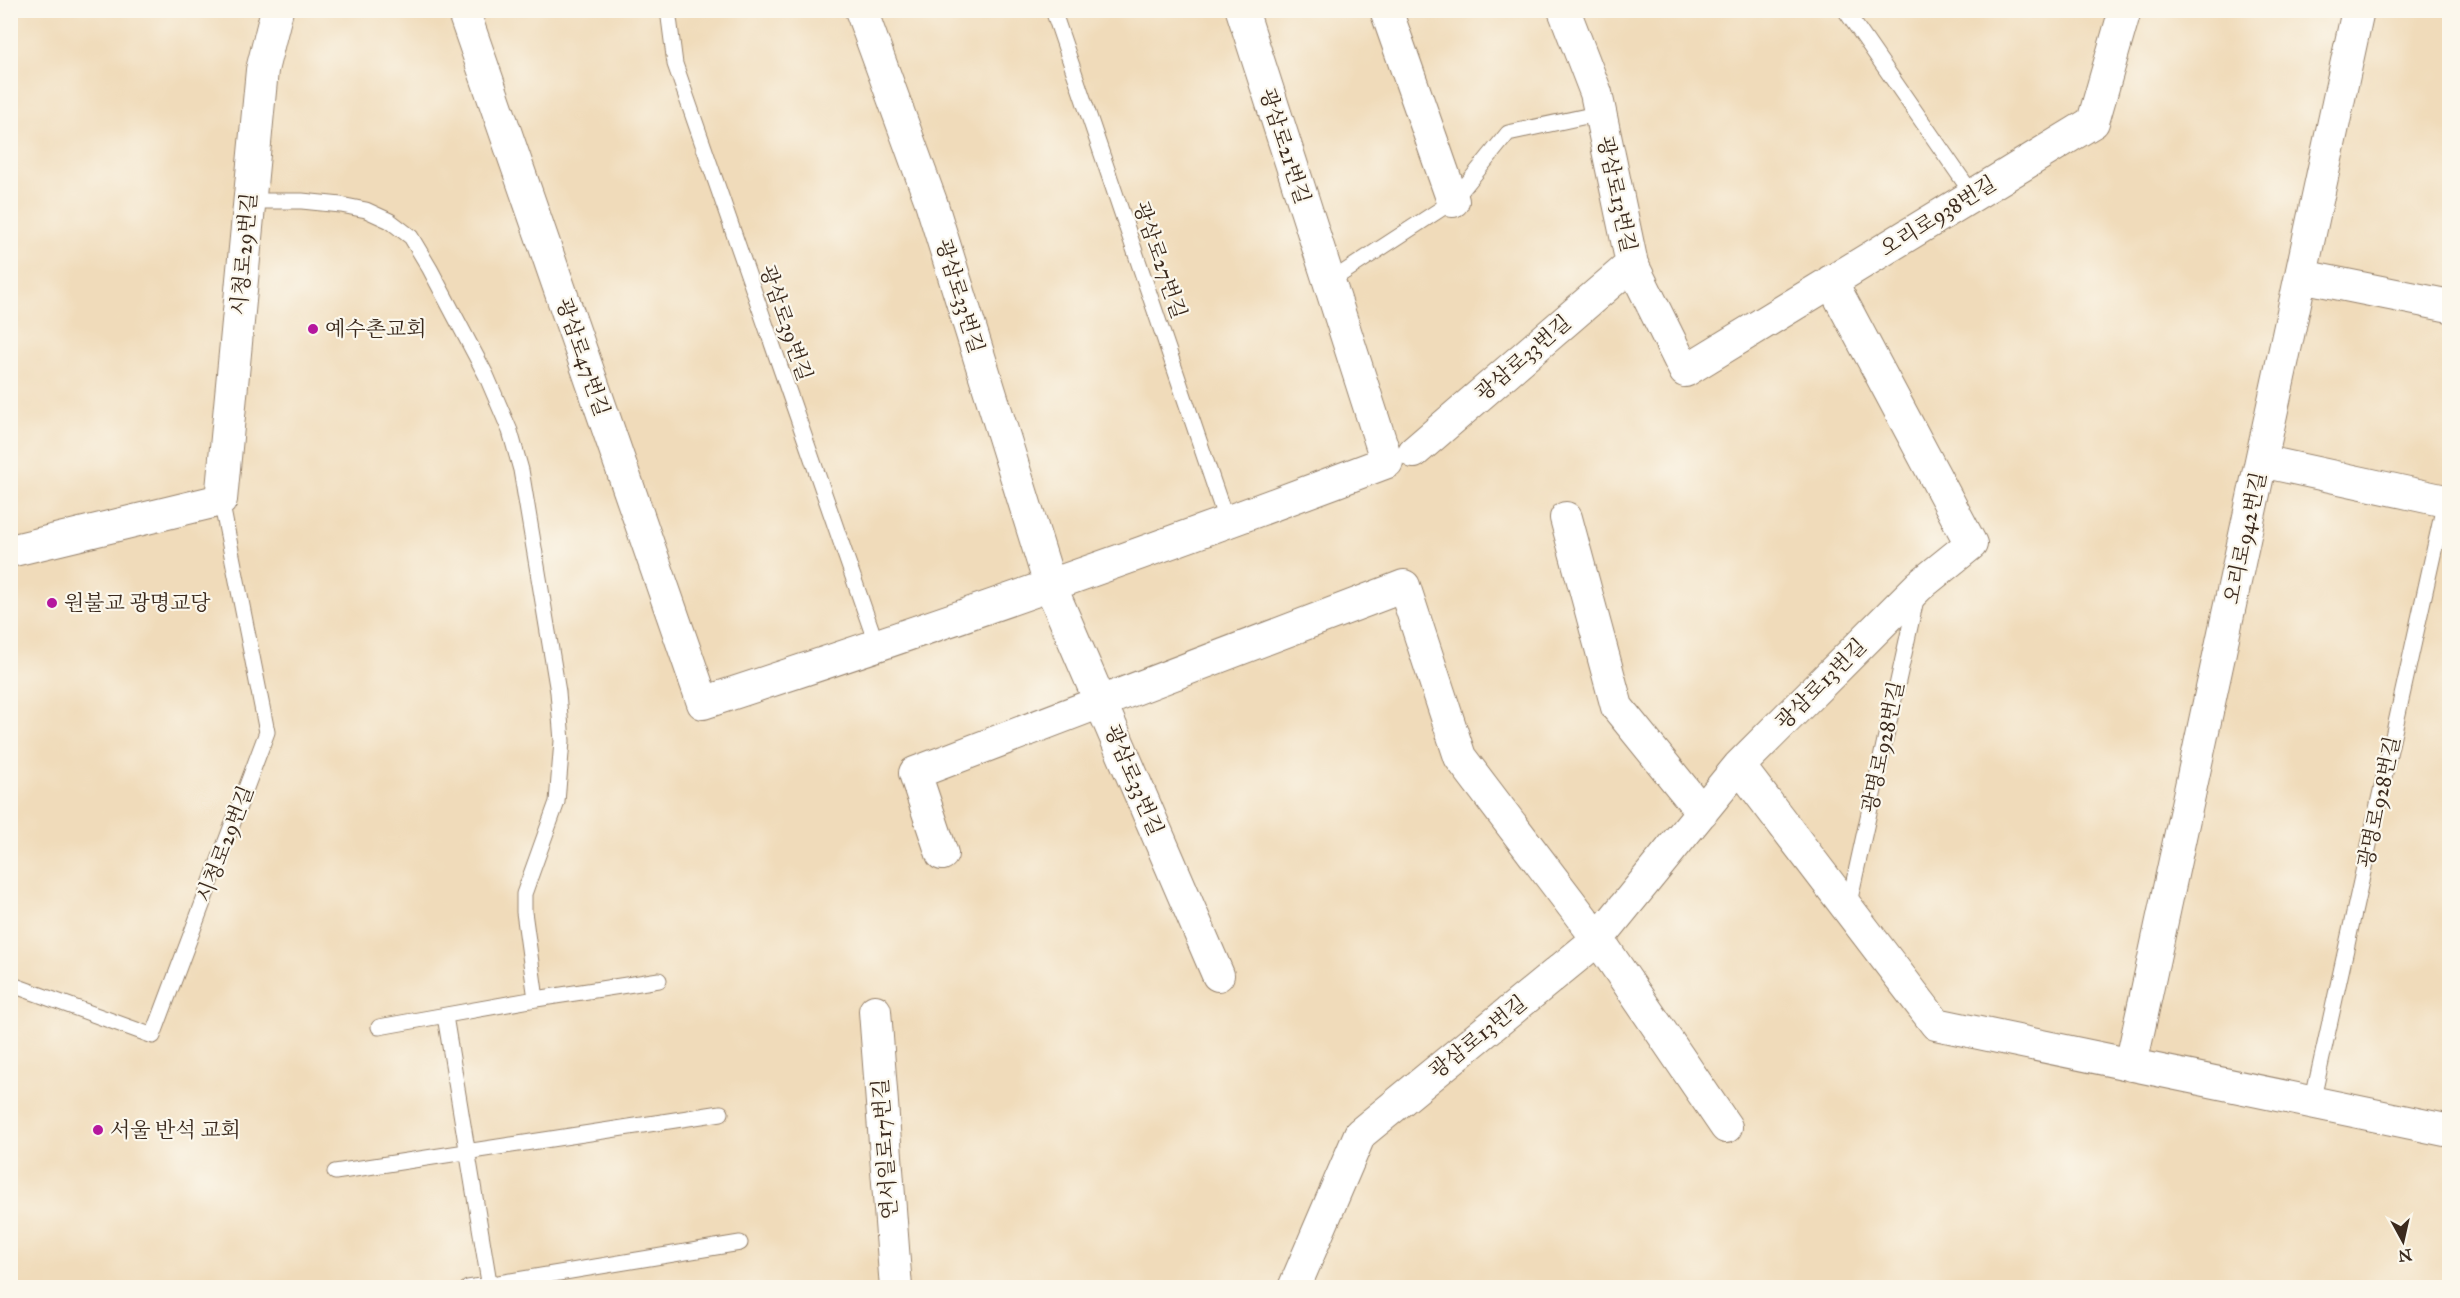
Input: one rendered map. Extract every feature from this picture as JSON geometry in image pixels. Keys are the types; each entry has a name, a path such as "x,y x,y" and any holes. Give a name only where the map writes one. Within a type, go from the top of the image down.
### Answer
{"street":[{"name":"시청로29번길","path":"221,500 262,70 277,10"},
{"name":"광삼로47번길","path":"463,10 703,702"},
{"name":"광삼로33번길","path":"861,10 930,202 1050,585 1218,975"},
{"name":"광삼로21번길","path":"1242,10 1329,282 1400,457"},
{"path":"1386,10 1453,201"},
{"name":"광삼로13번길","path":"1564,10 1596,93 1632,264 1685,371"},
{"name":"오리로938번길","path":"1685,371 2092,122 2125,10"},
{"name":"오리로942번길","path":"2131,1065 2358,10"},
{"name":"광삼로33번길","path":"703,702 877,646 1227,523 1400,457 1632,264"},
{"path":"2301,276 2450,306"},
{"name":"광삼로13번길","path":"1294,1287 1360,1134 1598,939 1739,766 1919,586 1971,544 1831,281"},
{"name":"광명로928번길","path":"2262,460 2447,502"},
{"path":"10,550 221,500"},
{"path":"1566,518 1617,707 1702,812"},
{"path":"942,854 915,773 1404,586 1460,757 1598,939 1726,1127"},
{"path":"1739,766 1936,1024 2450,1131"},
{"name":"연서일로17번길","path":"875,1011 896,1287"}],"lane":[{"name":"광삼로39번길","path":"668,10 675,64 877,646"},
{"name":"광삼로27번길","path":"1053,10 1227,523"},
{"path":"1845,10 1973,195"},
{"path":"1329,282 1453,201 1508,133 1601,113"},
{"path":"249,201 312,202 366,210 390,221 411,237 486,375 510,431 521,470 558,692 562,741 557,802 529,874 524,894 524,912 536,999"},
{"name":"시청로29번길","path":"10,984 153,1036 267,732 221,500"},
{"name":"광명로928번길","path":"2312,1103 2447,502"},
{"name":"광명로928번길","path":"1848,908 1919,586"},
{"path":"379,1028 536,999 659,980"},
{"path":"445,1016 489,1286"},
{"path":"335,1172 721,1113"},
{"path":"468,1287 489,1286 740,1243"}],"place":[{"name":"예수촌교회","path":"313,329"},
{"name":"원불교 광명교당","path":"52,603"},
{"name":"서울 반석 교회","path":"98,1130"}]}
